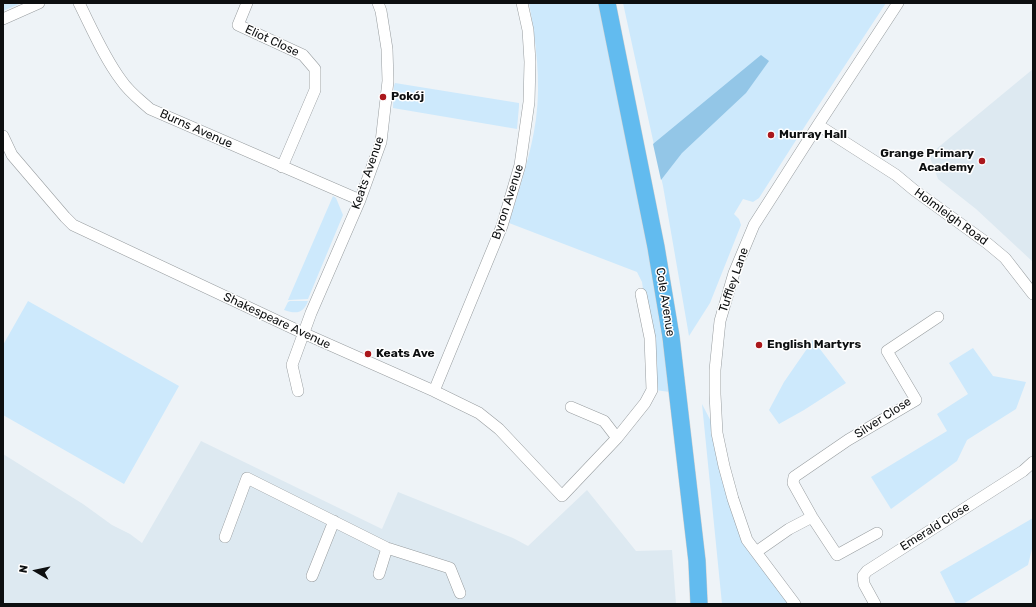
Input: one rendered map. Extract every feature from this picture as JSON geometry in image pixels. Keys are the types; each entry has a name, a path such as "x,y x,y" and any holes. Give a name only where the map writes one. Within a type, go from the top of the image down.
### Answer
{"highway":[{"name":"Cole Avenue","path":"607,3 656,247 671,337 696,553 699,604"}],"street":[{"path":"3,19 39,3"},
{"name":"Burns Avenue","path":"79,3 112,67 121,81 134,96 150,109 360,200"},
{"name":"Eliot Close","path":"247,3 238,25 303,55 315,69 315,90 282,167"},
{"name":"Keats Avenue","path":"298,391 292,365 303,333 360,200 381,142 388,81 387,49 381,11 378,3"},
{"name":"Byron Avenue","path":"434,390 502,226 520,165 529,102 530,62 528,30 522,3"},
{"name":"Tuffley Lane","path":"795,604 748,540 733,499 724,466 717,433 715,370 720,321 734,273 754,225 898,3"},
{"name":"Holmleigh Road","path":"818,125 896,175 914,190 987,242 1005,258 1033,294"},
{"name":"Shakespeare Avenue","path":"3,136 12,155 72,225 303,333 434,390 479,413 499,429 562,496 617,438"},
{"path":"571,408 604,421 617,438 645,403 652,390 650,338 641,294"},
{"name":"Silver Close","path":"877,533 837,554 812,517 793,483 794,477 848,440 916,400 887,351 938,317"},
{"name":"Emerald Close","path":"875,604 864,584 863,576 867,571 1023,471 1033,462"},
{"path":"225,537 247,478 387,548 450,568 460,593"},
{"path":"756,552 789,529 812,517"},
{"path":"312,576 334,521"},
{"path":"379,574 387,548"}],"shaded area":[{"path":"3,3 21,3 3,11"},
{"path":"529,3 599,3 652,272 670,392 655,390 656,381 642,282 637,272 509,223 531,146 536,119 538,76 534,32"},
{"path":"623,3 886,3 759,198 753,202 743,199 734,214 739,219 741,225 710,303 689,336 663,186"},
{"path":"761,55 769,61 746,93 682,153 661,180 653,144"},
{"name":"Grange Primary Academy","path":"1033,69 1033,262 976,209 938,179 929,155"},
{"path":"395,83 519,103 517,129 393,108"},
{"path":"333,196 336,198 343,215 308,299 288,300"},
{"path":"28,301 179,386 124,484 3,415 3,345"},
{"path":"290,301 308,301 301,311 292,312 284,310"},
{"path":"813,340 846,383 779,424 769,410 784,382"},
{"path":"973,348 993,376 1026,382 1016,409 967,440 957,461 891,509 871,477 947,431 937,414 968,394 949,363"},
{"path":"702,404 717,433 747,540 795,604 722,604"},
{"path":"201,441 382,529 398,492 513,538 528,546 587,490 636,551 672,550 676,604 3,604 3,454 142,543"},
{"path":"1033,518 1033,545 1028,565 963,604 956,604 940,572"}],"place":[{"name":"Pokój","path":"383,97"},
{"name":"Murray Hall","path":"771,135"},
{"name":"Grange Primary Academy","path":"982,161"},
{"name":"English Martyrs","path":"759,345"},
{"name":"Keats Ave","path":"368,354"}]}
